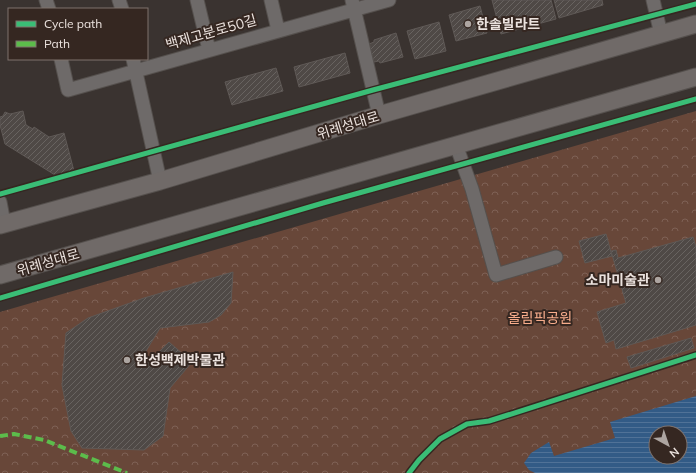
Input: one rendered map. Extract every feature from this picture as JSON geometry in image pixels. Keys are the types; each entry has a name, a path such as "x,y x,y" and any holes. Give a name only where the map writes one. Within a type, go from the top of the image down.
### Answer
{"main road":[{"name":"위례성대로","path":"2,224 160,181 696,24"},
{"name":"위례성대로","path":"0,275 696,77"}],"street":[{"path":"197,0 209,50"},
{"name":"백제고분로50길","path":"271,0 278,30"},
{"name":"백제고분로50길","path":"61,60 68,90 134,64 209,50 278,30 353,5 389,0"},
{"path":"653,0 661,34"},
{"path":"353,5 379,116"},
{"path":"134,64 160,181"},
{"path":"456,145 472,189 496,275 556,257"},
{"path":"0,202 2,224"}],"green space":[{"name":"올림픽공원","path":"696,111 696,473 0,473 0,312"}],"water":[{"path":"696,396 696,473 535,473 529,470 524,463 531,453 549,442 554,456 615,438 610,422"}],"building":[{"path":"492,0 551,0 556,19 501,34"},
{"path":"554,0 602,0 603,5 559,18"},
{"name":"한솔빌라트","path":"480,6 487,33 456,41 449,15"},
{"path":"439,22 446,51 415,59 407,31"},
{"path":"396,33 403,57 380,63 379,61 374,62 369,44 374,42 374,40"},
{"path":"345,53 350,73 299,87 294,67"},
{"path":"276,68 283,91 232,105 225,82"},
{"path":"23,111 26,125 33,129 34,127 49,137 64,133 74,171 55,175 5,144 0,125 0,117 3,116 5,112 10,114"},
{"path":"606,234 612,256 585,263 579,241"},
{"name":"소마미술관","path":"693,237 696,247 696,325 616,349 614,340 606,343 597,312 626,303 611,251 616,250 618,258"},
{"name":"한성백제박물관","path":"233,272 231,303 221,315 209,322 160,328 143,356 153,358 169,342 192,362 170,388 163,436 144,450 82,448 71,431 62,385 66,333 88,318 144,298"},
{"path":"691,338 694,348 631,368 627,357"}],"marked path":[{"path":"0,436 14,434 44,440 127,473"}],"cycle path":[{"path":"0,194 373,90 696,4"},
{"path":"0,298 323,203 696,99"},
{"path":"409,473 419,460 440,439 467,424 489,421 696,355"}],"place":[{"name":"한솔빌라트","path":"468,24"},
{"name":"소마미술관","path":"658,280"},
{"name":"한성백제박물관","path":"127,360"}]}
